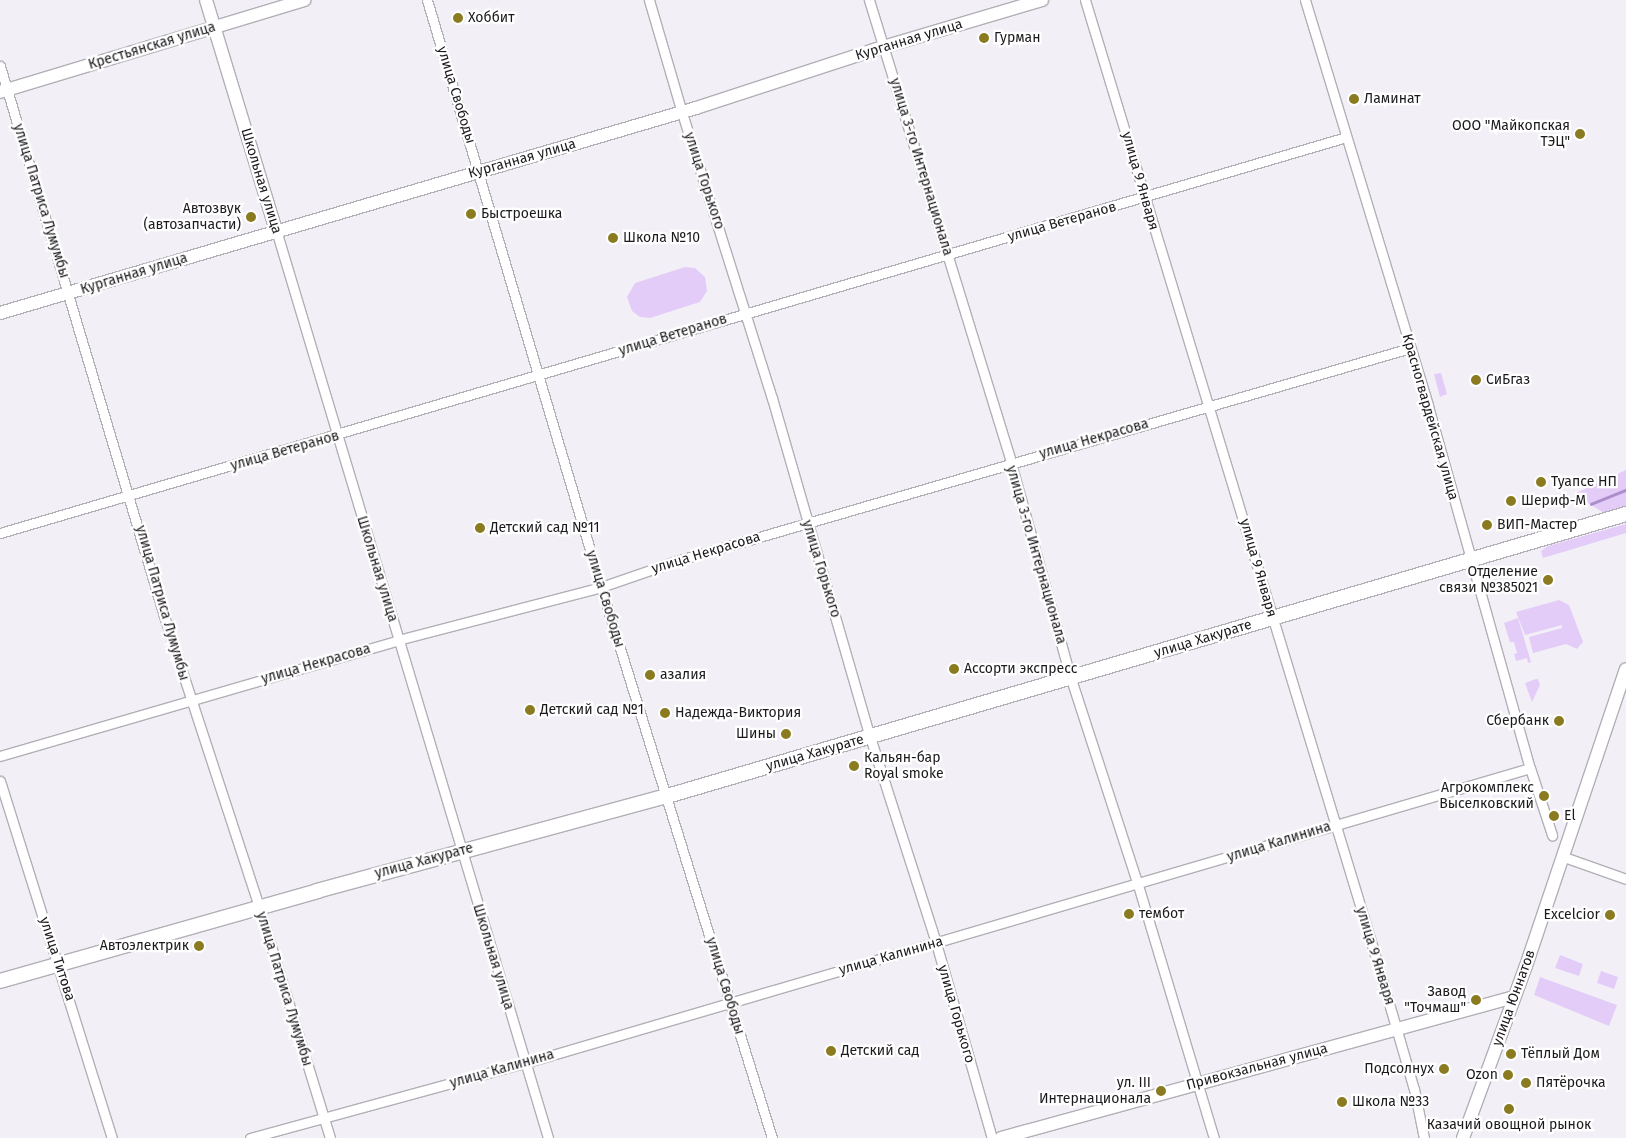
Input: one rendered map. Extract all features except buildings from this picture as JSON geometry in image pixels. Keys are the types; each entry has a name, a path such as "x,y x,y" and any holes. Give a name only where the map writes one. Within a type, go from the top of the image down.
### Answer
{"main road":[{"name":"улица Хакурате","path":"0,981 259,907 664,797 1071,679 1472,558 1626,514"}],"street":[{"name":"Школьная улица","path":"206,0 548,1138"},
{"name":"Крестьянская улица","path":"4,91 304,0"},
{"name":"улица Свободы","path":"428,0 664,797 772,1138"},
{"name":"улица Горького","path":"649,0 682,113 746,313 870,737 936,943 992,1138"},
{"name":"улица 3-го Интернационала","path":"869,0 1011,463 1071,679 1138,884 1214,1138"},
{"name":"Курганная улица","path":"0,313 70,294 276,230 682,113 883,47 1042,0"},
{"name":"улица 9 Января","path":"1085,0 1414,1089 1424,1138"},
{"name":"Красногвардейская улица","path":"1305,0 1472,558 1530,768 1552,835"},
{"name":"улица Патриса Лумумбы","path":"0,66 4,91 70,294 190,700 259,907 330,1138"},
{"name":"улица Ветеранов","path":"0,534 337,436 746,313 1145,198 1346,137"},
{"name":"улица Некрасова","path":"0,756 398,640 601,587 672,562 1410,348"},
{"name":"улица Юннатов","path":"1463,1138 1564,857 1626,669"},
{"name":"улица Калинина","path":"250,1138 324,1116 525,1063 1530,768"},
{"name":"улица Титова","path":"0,781 59,964 112,1138"},
{"path":"1564,857 1626,879"},
{"name":"Привокзальная улица","path":"1001,1138 1514,997"}],"shaded area":[{"path":"685,267 695,268 705,277 707,291 700,302 650,318 640,317 632,311 627,297 635,283"},
{"path":"1441,373 1447,394 1440,397 1434,374"},
{"path":"1626,470 1626,506 1604,513 1574,494"},
{"path":"1626,524 1626,533 1543,558 1541,551 1548,546"},
{"path":"1559,600 1569,605 1583,642 1577,649 1566,644 1533,653 1529,637 1562,628 1562,625 1525,635 1516,612"},
{"path":"1518,618 1531,662 1528,663 1527,658 1516,661 1514,654 1517,653 1514,642 1510,642 1504,623"},
{"path":"1538,679 1540,685 1532,702 1525,683"},
{"path":"1560,955 1583,964 1579,976 1555,968"},
{"path":"1601,971 1618,977 1614,989 1597,983"},
{"path":"1540,977 1617,1005 1609,1026 1534,995"}],"waterway":[{"path":"1591,504 1626,490"}],"place":[{"name":"Хоббит","path":"458,18"},
{"name":"Гурман","path":"984,38"},
{"name":"Ламинат","path":"1354,99"},
{"name":"ООО \"Майкопская ТЭЦ\"","path":"1580,134"},
{"name":"Быстроешка","path":"471,214"},
{"name":"Автозвук (автозапчасти)","path":"251,217"},
{"name":"Школа №10","path":"613,238"},
{"name":"СиБгаз","path":"1476,380"},
{"name":"Туапсе НП","path":"1541,482"},
{"name":"Шериф-М","path":"1511,501"},
{"name":"ВИП-Мастер","path":"1487,525"},
{"name":"Детский сад №11","path":"480,528"},
{"name":"Отделение связи №385021","path":"1548,580"},
{"name":"Ассорти экспресс","path":"954,669"},
{"name":"азалия","path":"650,675"},
{"name":"Детский сад №1","path":"530,710"},
{"name":"Надежда-Виктория","path":"665,713"},
{"name":"Сбербанк","path":"1559,721"},
{"name":"Шины","path":"786,734"},
{"name":"Кальян-бар Royal smoke","path":"854,766"},
{"name":"Агрокомплекс Выселковский","path":"1544,796"},
{"name":"El","path":"1554,816"},
{"name":"тембот","path":"1129,914"},
{"name":"Excelcior","path":"1610,915"},
{"name":"Автоэлектрик","path":"199,946"},
{"name":"Завод \"Точмаш\"","path":"1476,1000"},
{"name":"Детский сад","path":"831,1051"},
{"name":"Тёплый Дом","path":"1511,1054"},
{"name":"Подсолнух","path":"1444,1069"},
{"name":"Ozon","path":"1508,1075"},
{"name":"Пятёрочка","path":"1526,1083"},
{"name":"ул. III Интернационала","path":"1161,1091"},
{"name":"Школа №33","path":"1342,1102"},
{"name":"Казачий овощной рынок","path":"1509,1109"}]}
